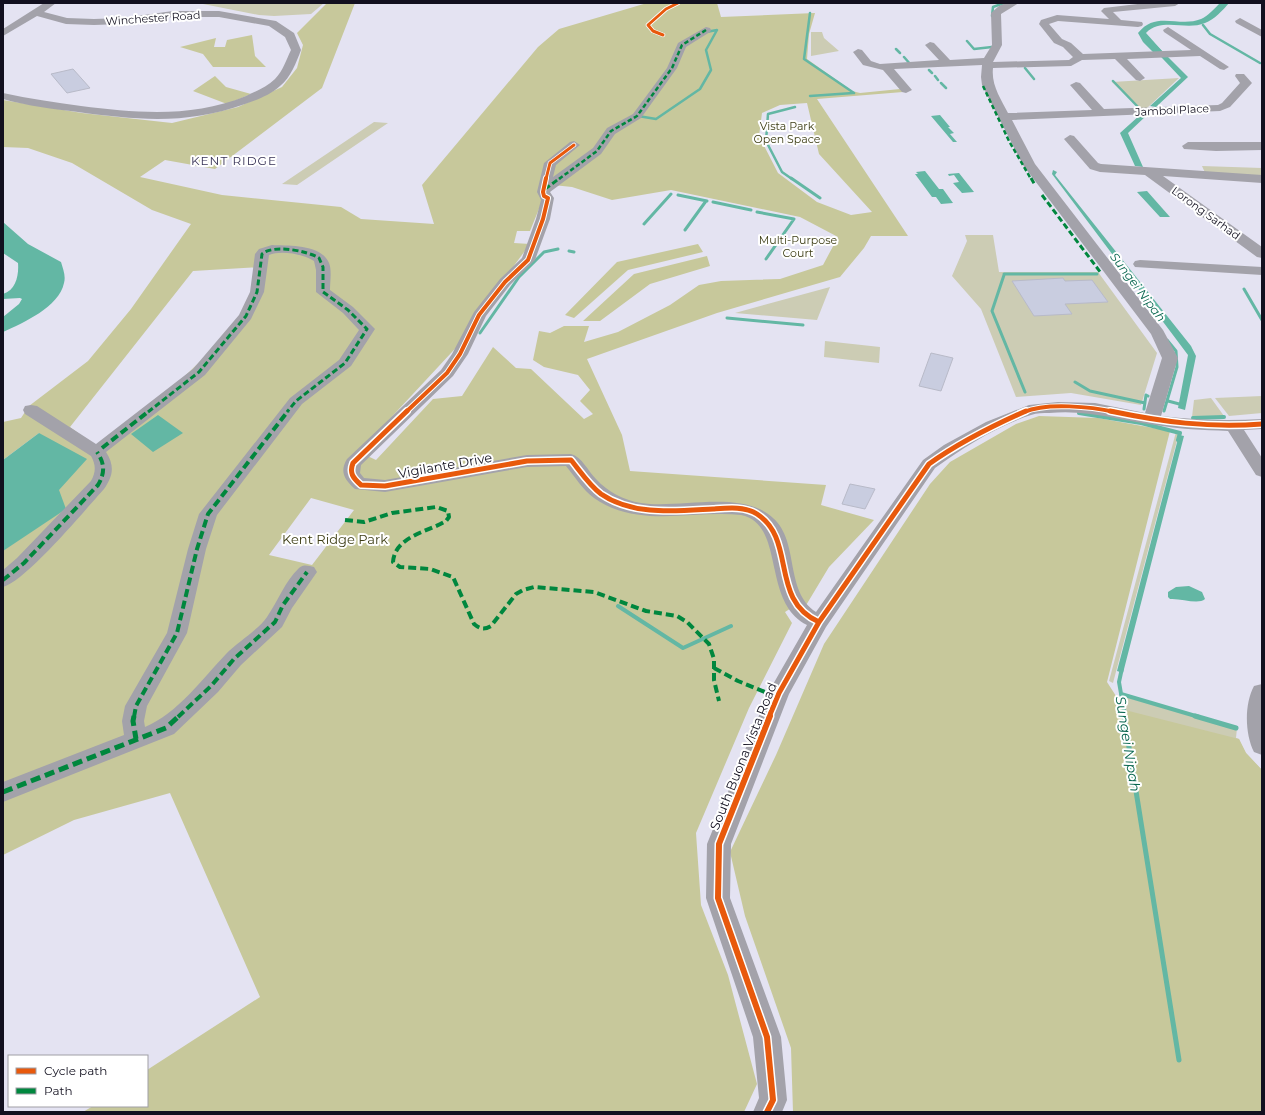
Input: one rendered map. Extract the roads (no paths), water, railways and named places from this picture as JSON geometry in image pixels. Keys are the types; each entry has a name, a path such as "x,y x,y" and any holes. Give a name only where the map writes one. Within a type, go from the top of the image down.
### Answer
{"street":[{"path":"3,32 51,3"},
{"path":"1014,3 1002,8 996,13 997,45 988,63 986,77 988,86 1029,165 1158,333 1168,351 1170,358 1153,415 1154,420"},
{"path":"1126,33 1108,14 1106,11 1107,10 1175,3"},
{"name":"Winchester Road","path":"3,96 46,105 114,114 166,117 196,115 231,105 274,86 288,70 296,50 290,35 272,24 220,14 173,14 122,21 94,22 66,21 35,12"},
{"path":"1080,57 1067,45 1058,41 1044,24 1045,22 1056,18 1138,24"},
{"path":"1240,21 1262,34"},
{"path":"545,189 597,151 611,131 637,116 672,68 682,45 706,30"},
{"path":"1168,30 1224,67"},
{"path":"930,45 947,63"},
{"path":"858,52 867,63 872,66 886,67 947,63 1071,63 1080,57 1201,53"},
{"path":"1118,56 1140,78"},
{"path":"886,67 906,90"},
{"name":"Jambol Place","path":"1004,118 1220,108 1226,105 1246,83 1240,76"},
{"path":"1076,85 1102,114"},
{"path":"983,86 1009,141 1038,190 1101,273"},
{"path":"1070,140 1094,166 1100,168 1259,181"},
{"path":"1203,176 1185,141 1216,147 1262,146"},
{"path":"545,189 550,163 574,145"},
{"name":"Lorong Sarhad","path":"1150,172 1262,254"},
{"name":"Vigilante Drive","path":"545,189 544,196 548,198 546,210 528,260 505,282 479,315 460,354 447,373 352,463 350,474 361,485 385,486 527,462 571,460 600,494 620,504 638,509 661,511 725,508 741,509 756,514 773,529 778,539 783,568 791,594 799,610 819,622"},
{"path":"102,448 199,372 242,321 246,316 256,292 262,254 266,250 300,252 318,258 322,263 323,292 348,310 367,329 345,363 296,401 208,514 197,549 177,633 136,706 133,721 136,739"},
{"path":"1140,264 1262,271"},
{"name":"South Buona Vista Road","path":"767,1112 773,1100 767,1037 718,898 719,844 779,693 819,622 929,464 950,449 992,426 1029,410 1058,407 1095,408 1154,420 1193,425 1233,426 1262,424"},
{"path":"3,580 24,563 98,485 105,469 103,460 97,452 31,410"},
{"path":"1233,426 1262,472"},
{"path":"3,792 166,728 211,686 234,659 275,622 283,605 307,572"},
{"path":"1262,692 1257,719 1259,738 1262,746"}],"water":[{"path":"1150,39 1188,77 1156,107 1150,106 1181,78 1145,40"},
{"path":"940,115 954,133 950,134 957,142 953,142 931,116"},
{"path":"1140,115 1147,115 1128,133 1143,167 1135,166 1120,133"},
{"path":"1053,170 1057,172 1055,175 1191,346 1196,356 1185,410 1178,408 1188,355 1052,174"},
{"path":"925,171 939,189 943,189 953,203 941,204 936,197 932,197 915,174 918,174 916,172"},
{"path":"959,173 974,192 962,193 953,183 959,182 954,175 949,176 948,174"},
{"path":"1147,191 1170,217 1160,217 1137,192"},
{"path":"3,222 28,244 61,262 65,278 61,292 48,307 30,319 3,332 3,317 19,304 22,299 3,299 3,294 11,289 16,282 18,263 3,253"},
{"path":"158,415 183,433 153,452 131,434"},
{"path":"39,433 87,459 59,490 66,509 3,551 3,460"},
{"path":"1179,435 1184,436 1123,673 1117,671"},
{"path":"1189,586 1202,592 1205,599 1202,601 1194,601 1170,599 1168,597 1168,592 1176,587"}],"waterway":[{"path":"992,16 993,7 1004,3"},
{"name":"Sungei Nipah","path":"1160,54 1146,40 1142,33 1147,28 1154,24 1169,22 1201,22 1210,17 1225,3"},
{"path":"810,13 804,59 854,93"},
{"path":"1203,25 1210,34 1260,63"},
{"path":"638,116 656,119 700,89 711,70 706,50 717,30 706,32"},
{"path":"967,41 974,49 992,47"},
{"path":"896,49 900,53"},
{"path":"904,57 911,65"},
{"path":"1025,68 1034,79"},
{"path":"929,70 932,73"},
{"path":"935,76 938,80"},
{"path":"1113,81 1139,108"},
{"path":"941,83 946,88"},
{"path":"810,96 853,93"},
{"path":"792,179 782,172 766,141 768,114 795,107"},
{"path":"791,178 820,198"},
{"path":"644,224 671,194"},
{"path":"678,195 707,201"},
{"path":"685,230 706,201"},
{"path":"713,202 751,210"},
{"path":"757,212 794,219 766,259"},
{"path":"480,333 519,277 544,252 558,249"},
{"path":"569,251 574,252"},
{"path":"1004,274 1097,274"},
{"path":"1004,275 992,311 1025,392"},
{"path":"1244,289 1262,320"},
{"path":"727,318 803,325"},
{"path":"1164,411 1177,367 1176,351 1167,340"},
{"path":"1075,382 1090,391 1145,403"},
{"path":"1145,403 1146,395 1148,396"},
{"path":"1168,401 1183,405"},
{"path":"1144,409 1145,403"},
{"path":"1079,413 1141,423 1180,433 1178,440"},
{"path":"1193,418 1224,417"},
{"path":"618,606 683,648 731,626"},
{"name":"Sungei Nipah","path":"1121,694 1119,682 1122,668"},
{"path":"1121,694 1199,717"},
{"name":"Sungei Nipah","path":"1121,694 1125,717"},
{"name":"Sungei Nipah","path":"1124,716 1179,1060"},
{"path":"1195,716 1236,728"}],"district":[{"name":"KENT RIDGE","path":"234,160"}],"park label":[{"name":"Vista Park Open Space","path":"787,132"},
{"name":"Multi-Purpose Court","path":"798,246"},
{"name":"Kent Ridge Park","path":"335,539"}]}
